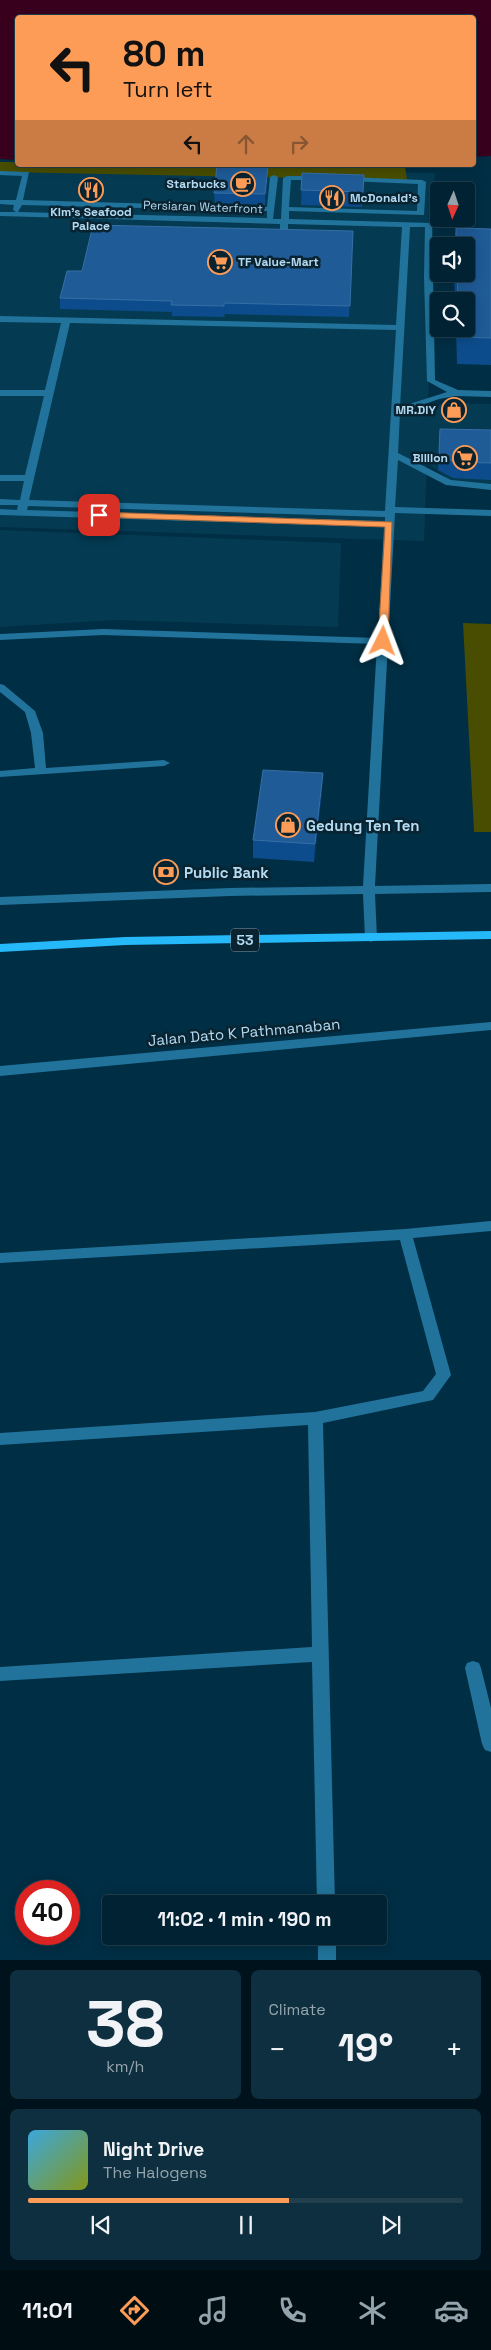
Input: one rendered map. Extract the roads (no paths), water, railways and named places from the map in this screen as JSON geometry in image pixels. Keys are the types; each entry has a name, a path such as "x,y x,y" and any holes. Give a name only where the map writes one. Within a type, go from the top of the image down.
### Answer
{"main road":[{"name":"53","path":"0,948 125,941 491,936"}],"street":[{"path":"0,173 26,174 16,218"},
{"path":"269,221 274,177"},
{"path":"284,225 287,178 331,179"},
{"path":"285,209 421,213 422,182 340,179"},
{"path":"0,202 270,208"},
{"path":"100,220 104,204"},
{"name":"Persiaran Waterfront","path":"0,214 16,218 284,225 406,228 429,225 431,381 456,393"},
{"name":"Persiaran Waterfront","path":"0,222 16,218"},
{"name":"Persiaran Waterfront","path":"100,220 269,221 284,225"},
{"path":"371,938 369,890 406,228"},
{"path":"0,319 400,328"},
{"path":"22,508 66,321"},
{"path":"0,392 49,394"},
{"path":"395,412 437,397 456,393 491,394"},
{"path":"393,454 449,484 491,487"},
{"path":"0,478 29,478"},
{"path":"0,502 22,508"},
{"path":"0,512 22,508 390,516 491,513"},
{"path":"0,637 103,632 383,641"},
{"path":"0,687 30,711 37,733 41,771"},
{"path":"0,774 164,763"},
{"path":"0,901 230,892 491,888"},
{"name":"Jalan Dato K Pathmanaban","path":"0,1071 491,1026"},
{"path":"0,1258 405,1234 491,1226"},
{"path":"0,1439 315,1418 428,1396 444,1375 405,1234"},
{"path":"315,1418 326,1895"},
{"path":"0,1674 320,1654"},
{"path":"472,1668 491,1744"},
{"path":"326,1945 327,1960"}],"place":[{"name":"Starbucks","path":"243,184"},
{"name":"Kim's Seafood Palace","path":"91,190"},
{"name":"McDonald's","path":"332,198"},
{"name":"TF Value-Mart","path":"220,262"},
{"name":"MR.DIY","path":"454,410"},
{"name":"Billion","path":"465,458"},
{"name":"Gedung Ten Ten","path":"288,825"},
{"name":"Public Bank","path":"166,872"}]}
